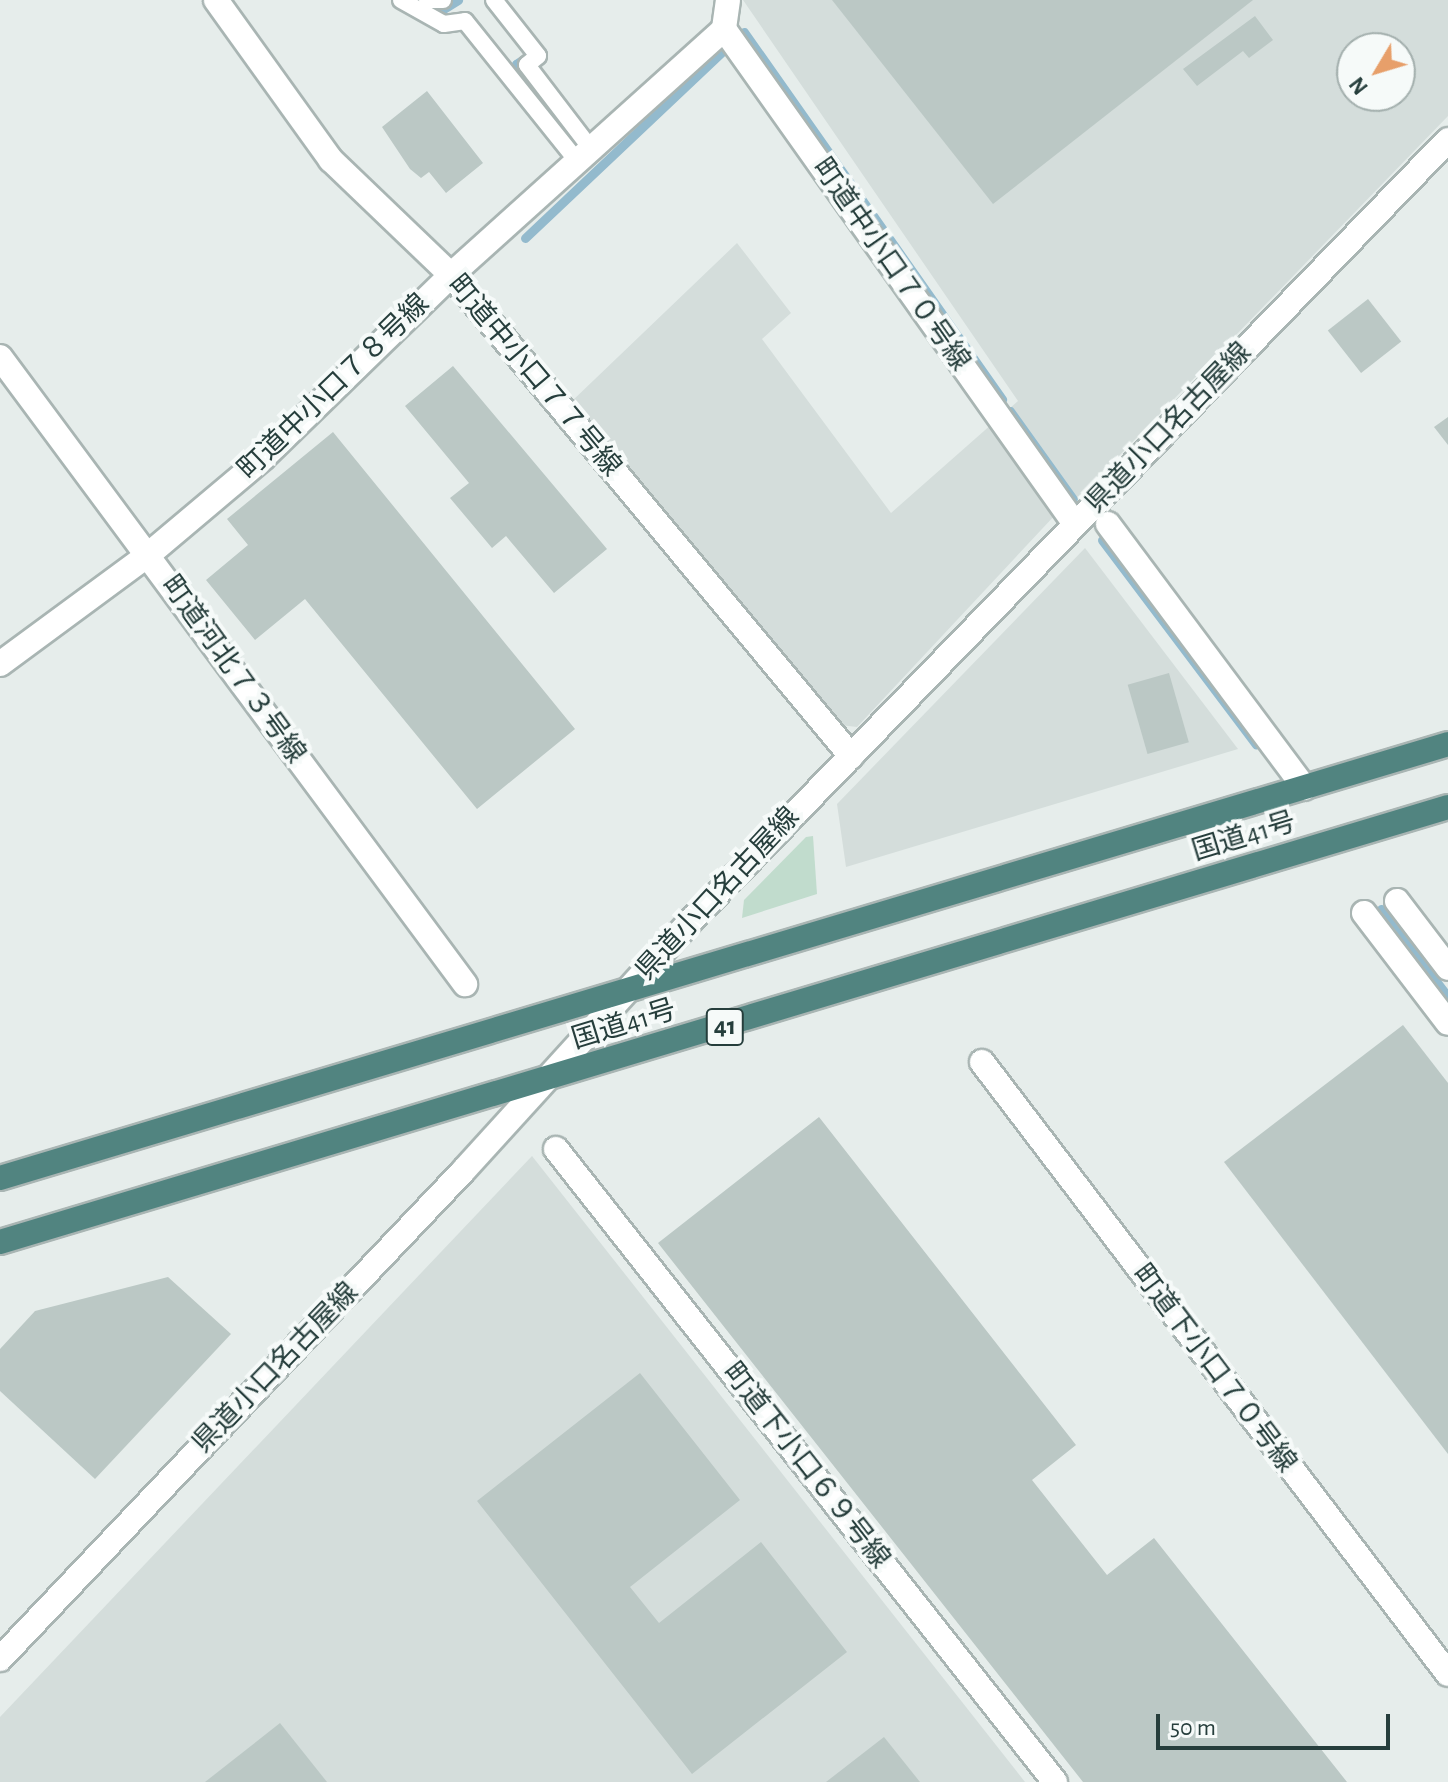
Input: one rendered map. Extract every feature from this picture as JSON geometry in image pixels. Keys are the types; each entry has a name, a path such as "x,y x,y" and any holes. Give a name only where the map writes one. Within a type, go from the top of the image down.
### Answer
{"highway":[{"name":"国道41号","path":"0,1178 1448,744"},
{"name":"国道41号","path":"0,1242 1448,807"}],"street":[{"name":"町道中小口７７号線","path":"216,0 331,160 451,275 851,756"},
{"path":"724,29 728,0"},
{"name":"町道中小口７８号線","path":"0,664 148,555 263,458 451,275 724,29"},
{"name":"町道中小口７０号線","path":"724,29 1075,524"},
{"name":"県道小口名古屋線","path":"0,1659 851,756 1445,149"},
{"name":"町道河北７３号線","path":"0,357 465,984"},
{"path":"1108,524 1305,788"},
{"path":"1397,901 1448,968"},
{"path":"1364,913 1448,1023"},
{"name":"町道下小口７０号線","path":"982,1062 1448,1674"},
{"name":"町道下小口６９号線","path":"556,1149 1055,1782"}],"lane":[{"path":"401,0 444,24 465,21 585,156"},
{"path":"427,0 443,0"},
{"path":"494,0 508,25 538,56 527,65 585,156"}],"shaded area":[{"path":"743,0 1448,0 1448,116 1085,491 1056,514 857,727 840,725 571,402 737,243 791,313 762,339 891,513 1018,401"},
{"path":"1085,548 1238,749 846,867 837,804"},
{"path":"532,1156 1025,1782 0,1782 0,1717"}],"green space":[{"path":"813,836 817,894 742,918 744,900 806,837"}],"building":[{"path":"832,0 1253,0 993,204"},
{"path":"1255,16 1273,40 1249,58 1243,51 1197,86 1183,69"},
{"path":"427,91 483,163 446,193 429,172 421,178 410,169 382,127"},
{"path":"1368,299 1401,342 1361,373 1328,330"},
{"path":"453,366 607,549 554,593 506,536 492,548 450,498 469,483 405,406"},
{"path":"1448,417 1448,445 1434,427"},
{"path":"333,432 575,729 477,809 305,599 255,640 206,580 248,545 227,519"},
{"path":"1169,673 1189,742 1148,754 1128,685"},
{"path":"1403,1025 1448,1083 1448,1454 1224,1162"},
{"path":"819,1117 1076,1445 1032,1480 1107,1575 1154,1538 1347,1782 1083,1782 658,1243"},
{"path":"168,1277 231,1334 95,1479 0,1391 0,1349 35,1311"},
{"path":"640,1373 740,1500 630,1587 659,1623 761,1542 847,1652 692,1774 477,1501"},
{"path":"280,1723 327,1782 205,1782"},
{"path":"884,1737 920,1782 826,1782"}],"waterway":[{"path":"442,10 458,0"},
{"path":"744,32 1002,399"},
{"path":"525,238 723,51"},
{"path":"528,56 516,64 581,150"},
{"path":"1010,411 1073,499"},
{"path":"1102,540 1256,744"},
{"path":"1381,909 1448,997"}]}
